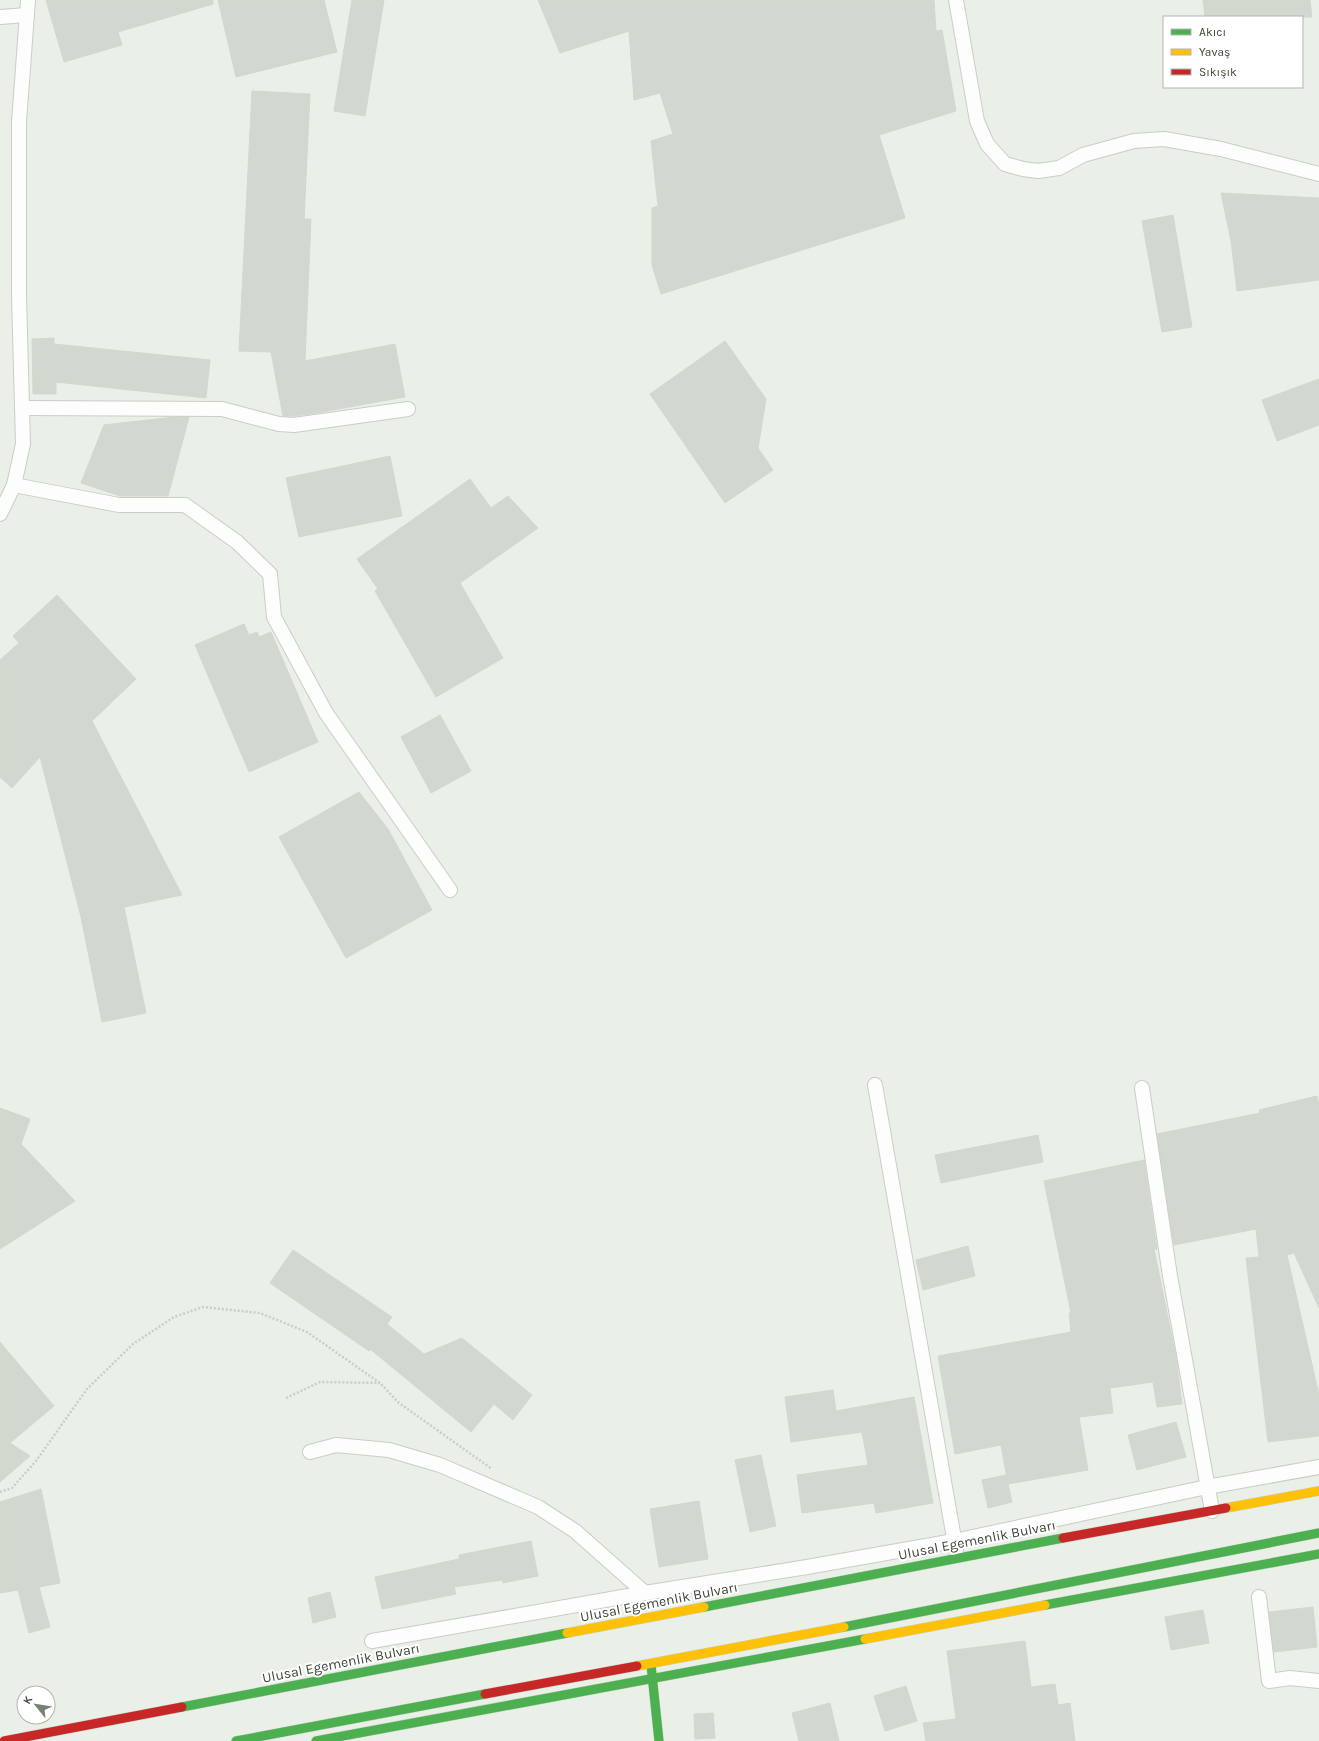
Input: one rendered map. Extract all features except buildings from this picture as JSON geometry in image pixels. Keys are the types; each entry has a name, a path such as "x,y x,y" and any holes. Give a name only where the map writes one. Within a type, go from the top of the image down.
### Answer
{"main road":[{"name":"Ulusal Egemenlik Bulvarı","path":"4,1741 810,1587 957,1557 1319,1490"},
{"path":"236,1741 651,1663 1319,1533"},
{"path":"316,1741 652,1677 1319,1554"},
{"path":"651,1663 659,1741"}],"street":[{"path":"0,514 14,485 23,444 19,296 19,122 28,0"},
{"path":"956,0 977,121 987,144 1005,164 1038,171 1059,168 1083,155 1134,141 1164,139 1220,149 1319,174"},
{"path":"0,17 27,15"},
{"path":"22,408 222,408 278,424 294,425 408,409"},
{"path":"14,485 119,505 185,505 236,542 270,574 274,617 326,713 450,890"},
{"path":"875,1085 957,1557"},
{"path":"1142,1088 1170,1276 1212,1511"},
{"path":"310,1452 336,1445 389,1450 440,1465 538,1507 575,1531 644,1593"},
{"path":"372,1641 644,1593 954,1541 1207,1487 1319,1467"},
{"path":"1259,1597 1269,1680 1290,1678 1319,1682"}],"path":[{"path":"0,1492 12,1488 36,1462 87,1389 133,1344 174,1317 202,1307 260,1313 307,1332 380,1383 399,1403 493,1469"},
{"path":"286,1398 320,1382 380,1383"}],"traffic: fast":[{"path":"844,1627 1319,1533"},
{"path":"704,1607 1063,1538"},
{"path":"1045,1605 1319,1554"},
{"path":"182,1707 567,1633"},
{"path":"316,1741 865,1639"},
{"path":"651,1665 659,1741"},
{"path":"236,1741 485,1694"}],"traffic: slow":[{"path":"1226,1508 1319,1491"},
{"path":"865,1639 1045,1605"},
{"path":"567,1633 704,1607"},
{"path":"637,1666 844,1627"}],"traffic: jam":[{"path":"1063,1538 1226,1508"},
{"path":"485,1694 637,1666"},
{"path":"4,1741 182,1707"}]}
